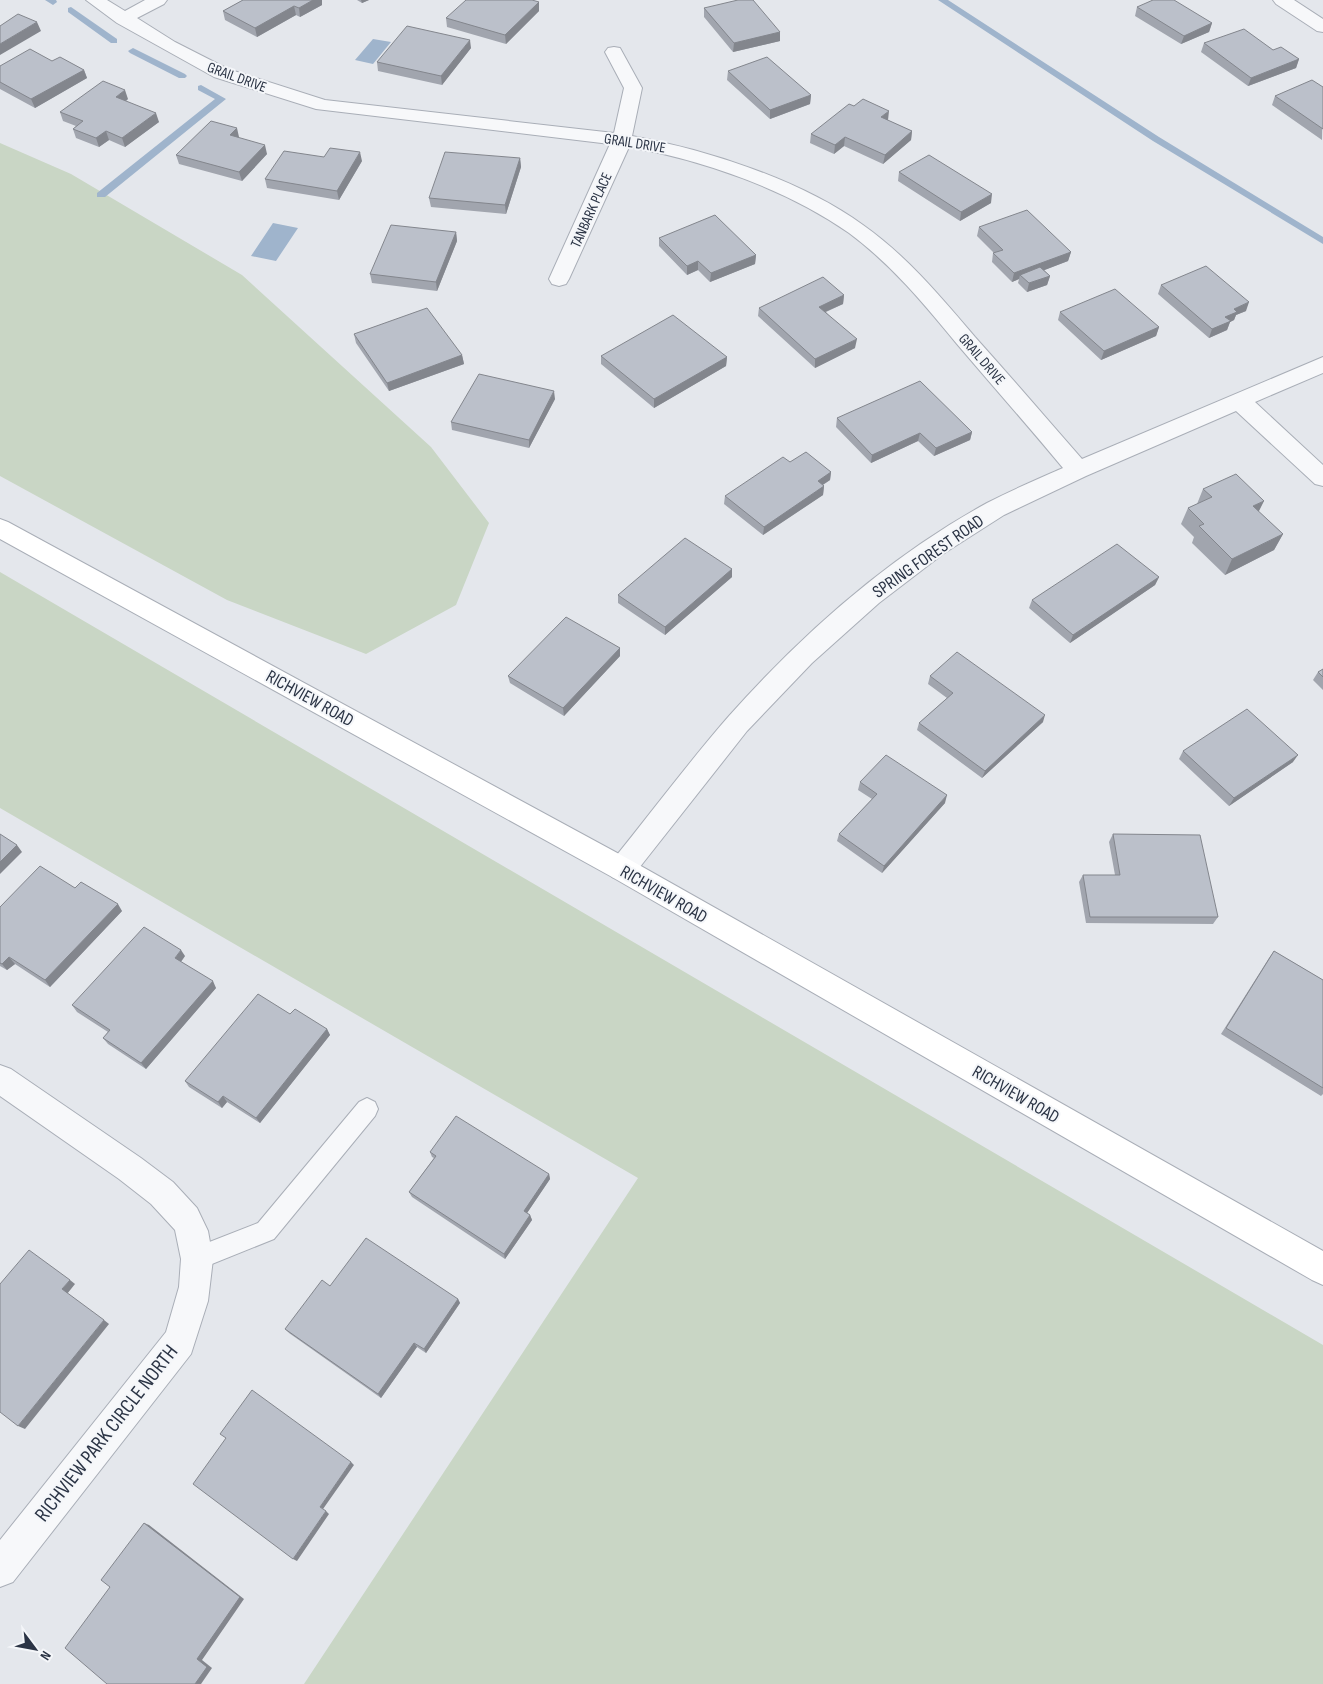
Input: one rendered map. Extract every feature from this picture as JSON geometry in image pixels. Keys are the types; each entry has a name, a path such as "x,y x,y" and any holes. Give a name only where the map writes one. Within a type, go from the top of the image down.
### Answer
{"street":[{"name":"GRAIL DRIVE","path":"95,0 169,46 220,73 323,105 622,140 672,149 744,172 805,199 856,230 912,277 1078,470"},
{"path":"123,19 158,0"},
{"path":"1282,0 1323,27"},
{"name":"TANBARK PLACE","path":"559,279 622,140 633,88 614,52"},
{"name":"SPRING FOREST ROAD","path":"622,869 738,724 803,656 870,596 934,548 996,509 1078,470 1323,364"},
{"path":"1238,400 1323,478"},
{"name":"RICHVIEW ROAD","path":"0,528 622,869 1323,1269"},
{"name":"RICHVIEW PARK CIRCLE NORTH","path":"0,1079 147,1181 174,1205 192,1229 197,1258 194,1298 179,1342 0,1569"}],"lane":[{"path":"197,1258 266,1231 367,1109"}],"green space":[{"path":"0,143 71,174 242,275 431,447 489,523 456,605 366,654 227,600 0,476"},
{"path":"0,572 1323,1345 1323,1684 304,1684 638,1178 0,808"}],"water":[{"path":"373,39 391,42 373,64 355,60"},
{"path":"273,223 298,228 276,261 251,256"}],"building":[{"path":"243,0 313,0 299,8 294,6 255,28 223,11"},
{"path":"466,0 532,0 539,2 505,35 446,18"},
{"path":"738,0 753,0 780,32 734,43 704,8"},
{"path":"1153,0 1174,0 1212,23 1184,36 1137,7"},
{"path":"18,14 37,22 0,44 0,26"},
{"path":"407,26 470,40 441,76 377,62"},
{"path":"1244,29 1273,50 1281,47 1299,59 1251,78 1204,43"},
{"path":"30,49 52,61 60,57 84,70 31,99 0,82 0,66"},
{"path":"767,57 811,95 770,110 728,71"},
{"path":"1312,80 1323,87 1323,129 1275,96"},
{"path":"103,81 125,90 116,97 156,113 122,138 106,131 96,138 73,129 83,121 60,112"},
{"path":"863,99 889,111 881,117 912,131 885,155 845,137 835,145 811,134 849,104 854,106"},
{"path":"211,121 237,128 230,135 265,145 239,172 176,155"},
{"path":"330,148 360,152 337,191 265,179 284,151 324,157"},
{"path":"445,152 520,158 505,205 429,198"},
{"path":"929,155 992,194 961,212 899,172"},
{"path":"1027,210 1071,252 1014,273 993,253 1003,250 979,227"},
{"path":"715,215 756,255 711,273 698,261 687,266 659,238"},
{"path":"391,225 456,232 436,282 370,274"},
{"path":"1206,266 1249,302 1234,309 1237,312 1225,317 1231,321 1212,329 1161,285"},
{"path":"1040,267 1050,276 1029,283 1020,275"},
{"path":"823,277 844,295 819,307 857,339 815,359 759,308"},
{"path":"1115,289 1159,327 1104,351 1060,312"},
{"path":"427,308 462,355 387,383 354,334"},
{"path":"673,315 727,357 654,399 601,356"},
{"path":"479,374 554,391 529,440 451,422"},
{"path":"920,381 972,432 936,448 920,433 872,455 837,418"},
{"path":"806,452 831,472 818,481 824,486 764,527 725,496 783,457 790,462"},
{"path":"1236,474 1264,501 1253,506 1283,534 1232,559 1199,526 1204,524 1188,508 1212,497 1203,489"},
{"path":"685,538 732,569 665,627 618,595"},
{"path":"1117,544 1159,577 1073,635 1032,600"},
{"path":"566,617 620,648 563,708 508,676"},
{"path":"957,652 1045,715 985,771 919,723 953,693 930,676"},
{"path":"1323,669 1323,677 1318,672"},
{"path":"1247,709 1298,755 1234,798 1183,751"},
{"path":"886,755 947,795 884,866 839,834 877,794 860,782"},
{"path":"0,834 17,845 0,862"},
{"path":"1113,834 1200,835 1218,917 1090,917 1083,875 1120,875"},
{"path":"40,866 75,888 81,882 118,904 45,980 9,957 2,964 0,963 0,907"},
{"path":"144,927 181,950 175,958 213,981 141,1063 103,1038 110,1030 72,1005"},
{"path":"1274,951 1323,980 1323,1088 1226,1028"},
{"path":"258,994 290,1014 295,1009 327,1029 256,1118 223,1096 218,1102 185,1081"},
{"path":"456,1116 549,1174 524,1211 530,1215 504,1254 409,1192 436,1156 430,1152"},
{"path":"366,1238 458,1299 424,1349 414,1343 378,1394 285,1329 322,1280 330,1286"},
{"path":"29,1250 70,1280 62,1289 104,1320 18,1426 0,1412 0,1284"},
{"path":"252,1390 351,1462 320,1507 326,1511 293,1559 193,1484 226,1438 220,1434"},
{"path":"144,1523 240,1597 197,1659 207,1667 195,1684 107,1684 65,1648 110,1587 101,1580"}],"waterway":[{"path":"49,0 53,2"},
{"path":"942,0 1156,139 1323,241"},
{"path":"71,10 114,41"},
{"path":"133,51 182,76"},
{"path":"101,195 221,99 201,88"}]}
